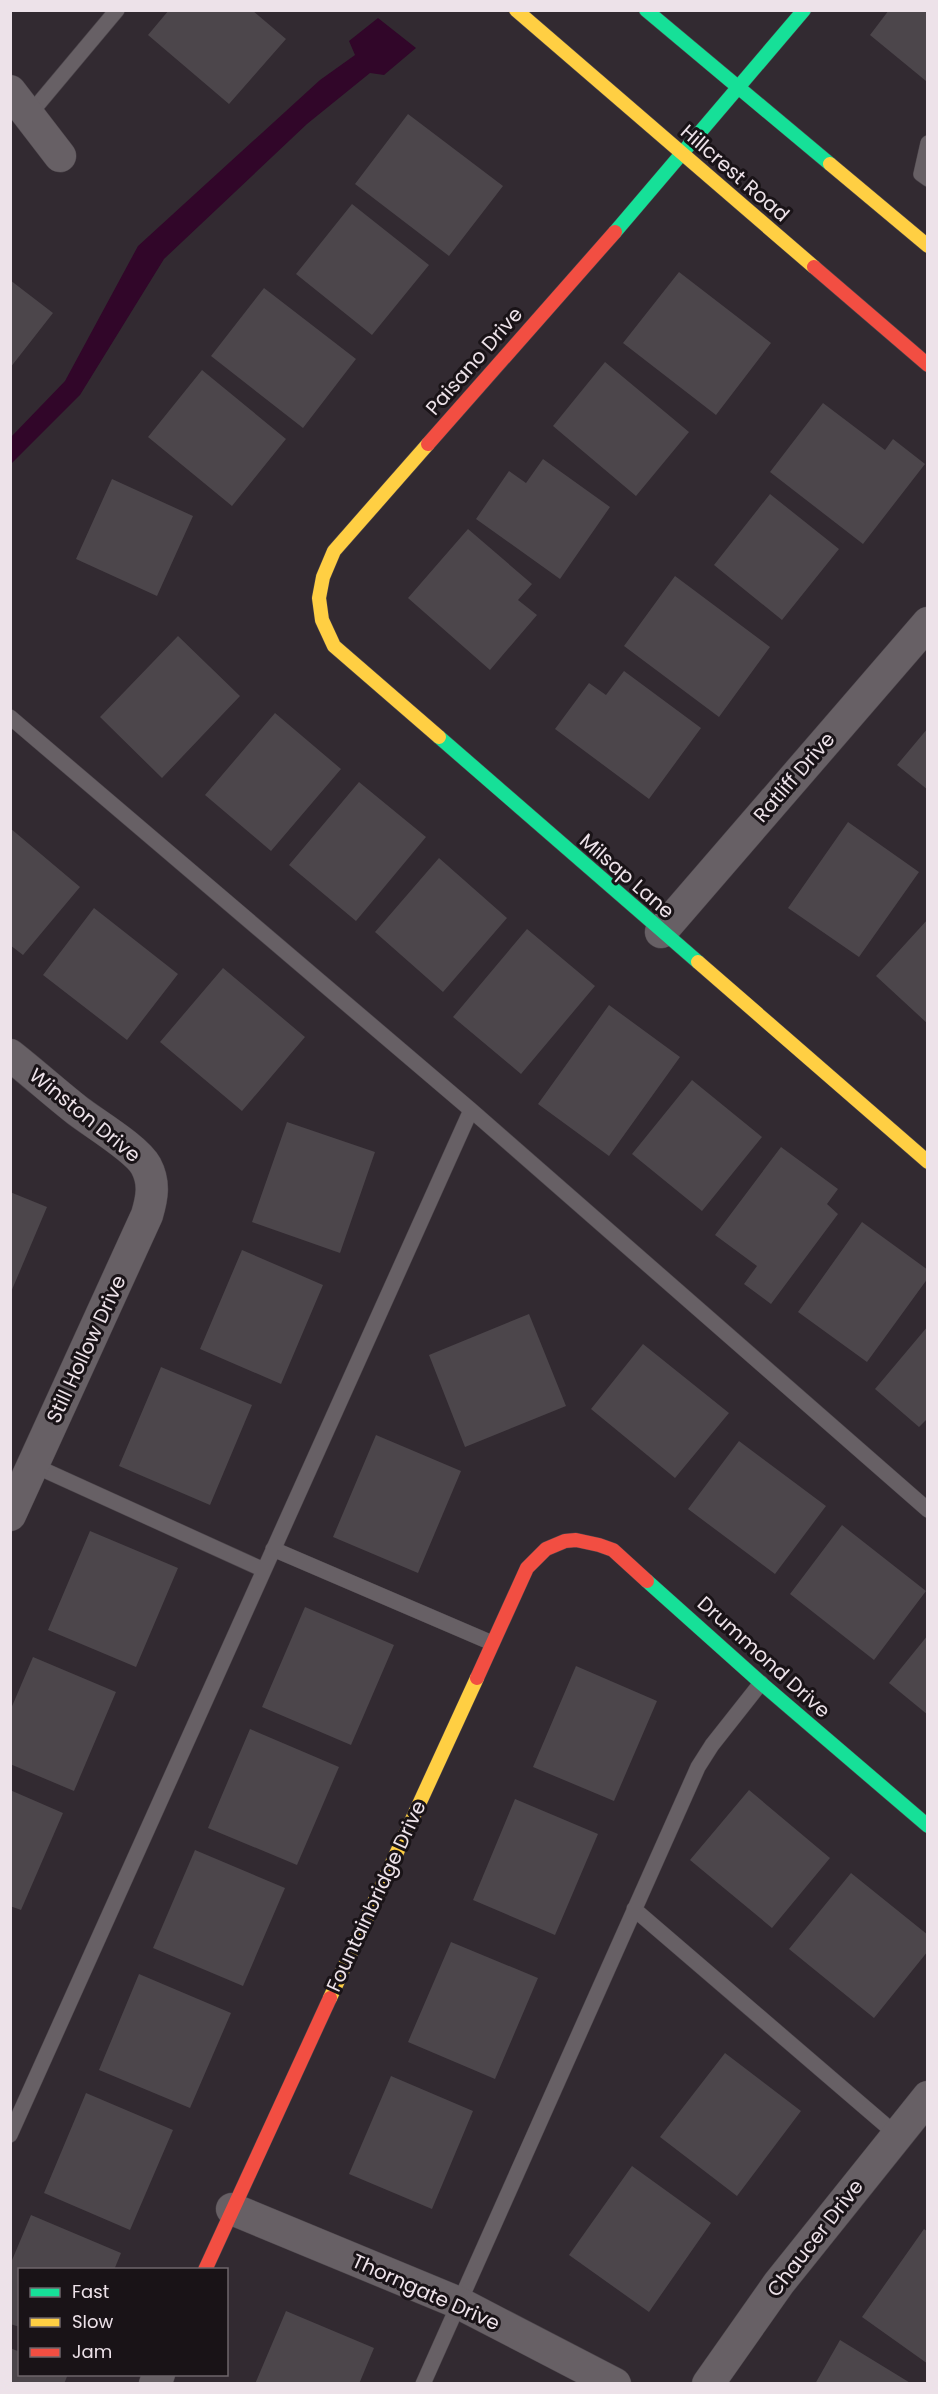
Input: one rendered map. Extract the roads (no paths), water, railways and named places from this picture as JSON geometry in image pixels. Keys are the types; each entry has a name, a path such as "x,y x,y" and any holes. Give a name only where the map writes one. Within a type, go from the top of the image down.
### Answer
{"street":[{"name":"Hillcrest Road","path":"516,10 927,365"},
{"path":"646,10 927,246"},
{"path":"738,86 804,10"},
{"name":"Paisano Drive","path":"318,607 321,578 333,551 683,153 738,86"},
{"path":"10,91 60,156"},
{"name":"Milsap Lane","path":"318,607 324,627 334,646 927,1162"},
{"name":"Ratliff Drive","path":"661,932 927,623"},
{"name":"Winston Drive","path":"10,1055 76,1110 133,1152 146,1164 152,1181"},
{"name":"Still Hollow Drive","path":"10,1515 147,1215 152,1198 152,1181"},
{"name":"Fountainbridge Drive","path":"206,2268 527,1569 536,1555 548,1546 565,1539"},
{"name":"Drummond Drive","path":"565,1539 584,1540 613,1550 761,1683 927,1826"},
{"name":"Chaucer Drive","path":"708,2384 779,2283 927,2097"},
{"name":"Thorngate Drive","path":"232,2209 459,2303 615,2384"}],"lane":[{"path":"29,115 117,10"},
{"path":"927,143 921,174 927,179"},
{"path":"10,717 471,1110 927,1510"},
{"path":"10,2135 471,1110"},
{"path":"33,1465 264,1570"},
{"path":"273,1549 492,1643"},
{"path":"423,2384 698,1767 712,1745 761,1683"},
{"path":"634,1910 897,2135"}]}
